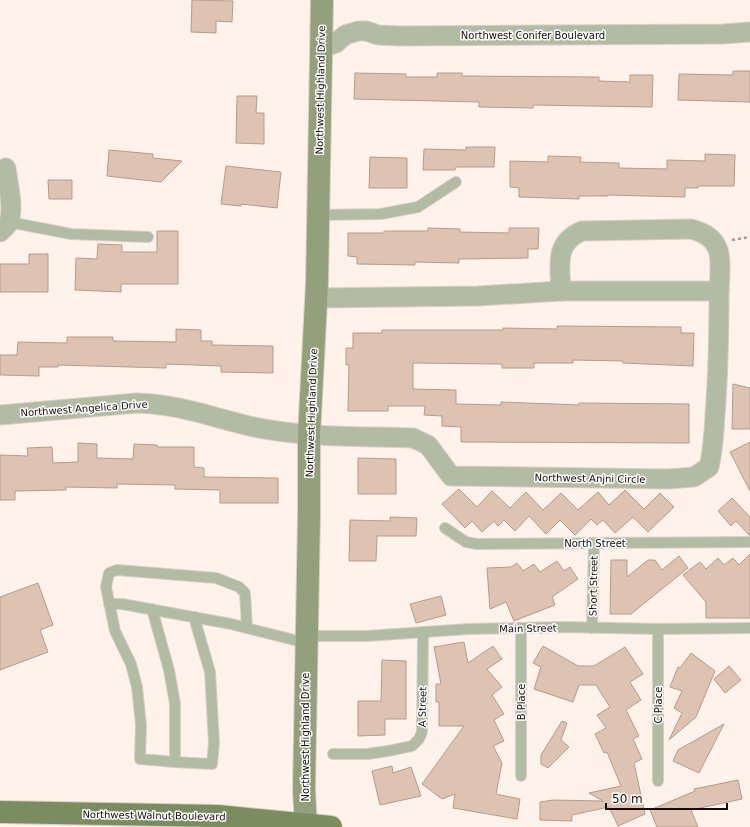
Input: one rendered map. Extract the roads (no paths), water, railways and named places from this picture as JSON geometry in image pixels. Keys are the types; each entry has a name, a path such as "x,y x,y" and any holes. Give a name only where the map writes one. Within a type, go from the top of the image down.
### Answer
{"main road":[{"name":"Northwest Highland Drive","path":"306,825 304,789 309,435 316,298 322,0"},
{"name":"Northwest Walnut Boulevard","path":"0,812 187,821 218,816 331,827"}],"street":[{"name":"Northwest Conifer Boulevard","path":"321,48 336,42 345,35 358,31 366,31 378,35 401,36 715,34 750,32"},
{"path":"4,227 10,204 6,168"},
{"name":"Northwest Anjni Circle","path":"309,435 413,438 428,445 451,476 668,479 694,477 709,467 712,453 718,377 719,252 716,244 699,231 691,229 582,231 574,234 565,242 560,254 560,291"},
{"path":"316,298 478,296 560,291 719,291"},
{"name":"Northwest Angelica Drive","path":"0,415 137,403 156,403 175,406 255,427 309,435"}],"lane":[{"path":"318,215 381,214 418,207 456,182"},
{"path":"4,227 71,234 148,237"},
{"name":"North Street","path":"445,528 466,542 477,544 750,542"},
{"name":"Short Street","path":"592,628 594,543"},
{"path":"194,617 210,672 214,743 212,764 140,759 141,725 137,688 131,664 115,631 106,587 108,572 117,570 216,578 239,587 245,593 247,628"},
{"name":"Main Street","path":"109,604 122,604 152,609 306,639 423,633 468,629 750,628"},
{"path":"152,609 169,670 175,704 175,762"},
{"name":"B Place","path":"521,628 521,776"},
{"name":"C Place","path":"658,629 658,781"},
{"name":"A Street","path":"333,754 367,754 388,752 412,746 419,739 422,732 423,633"}]}
